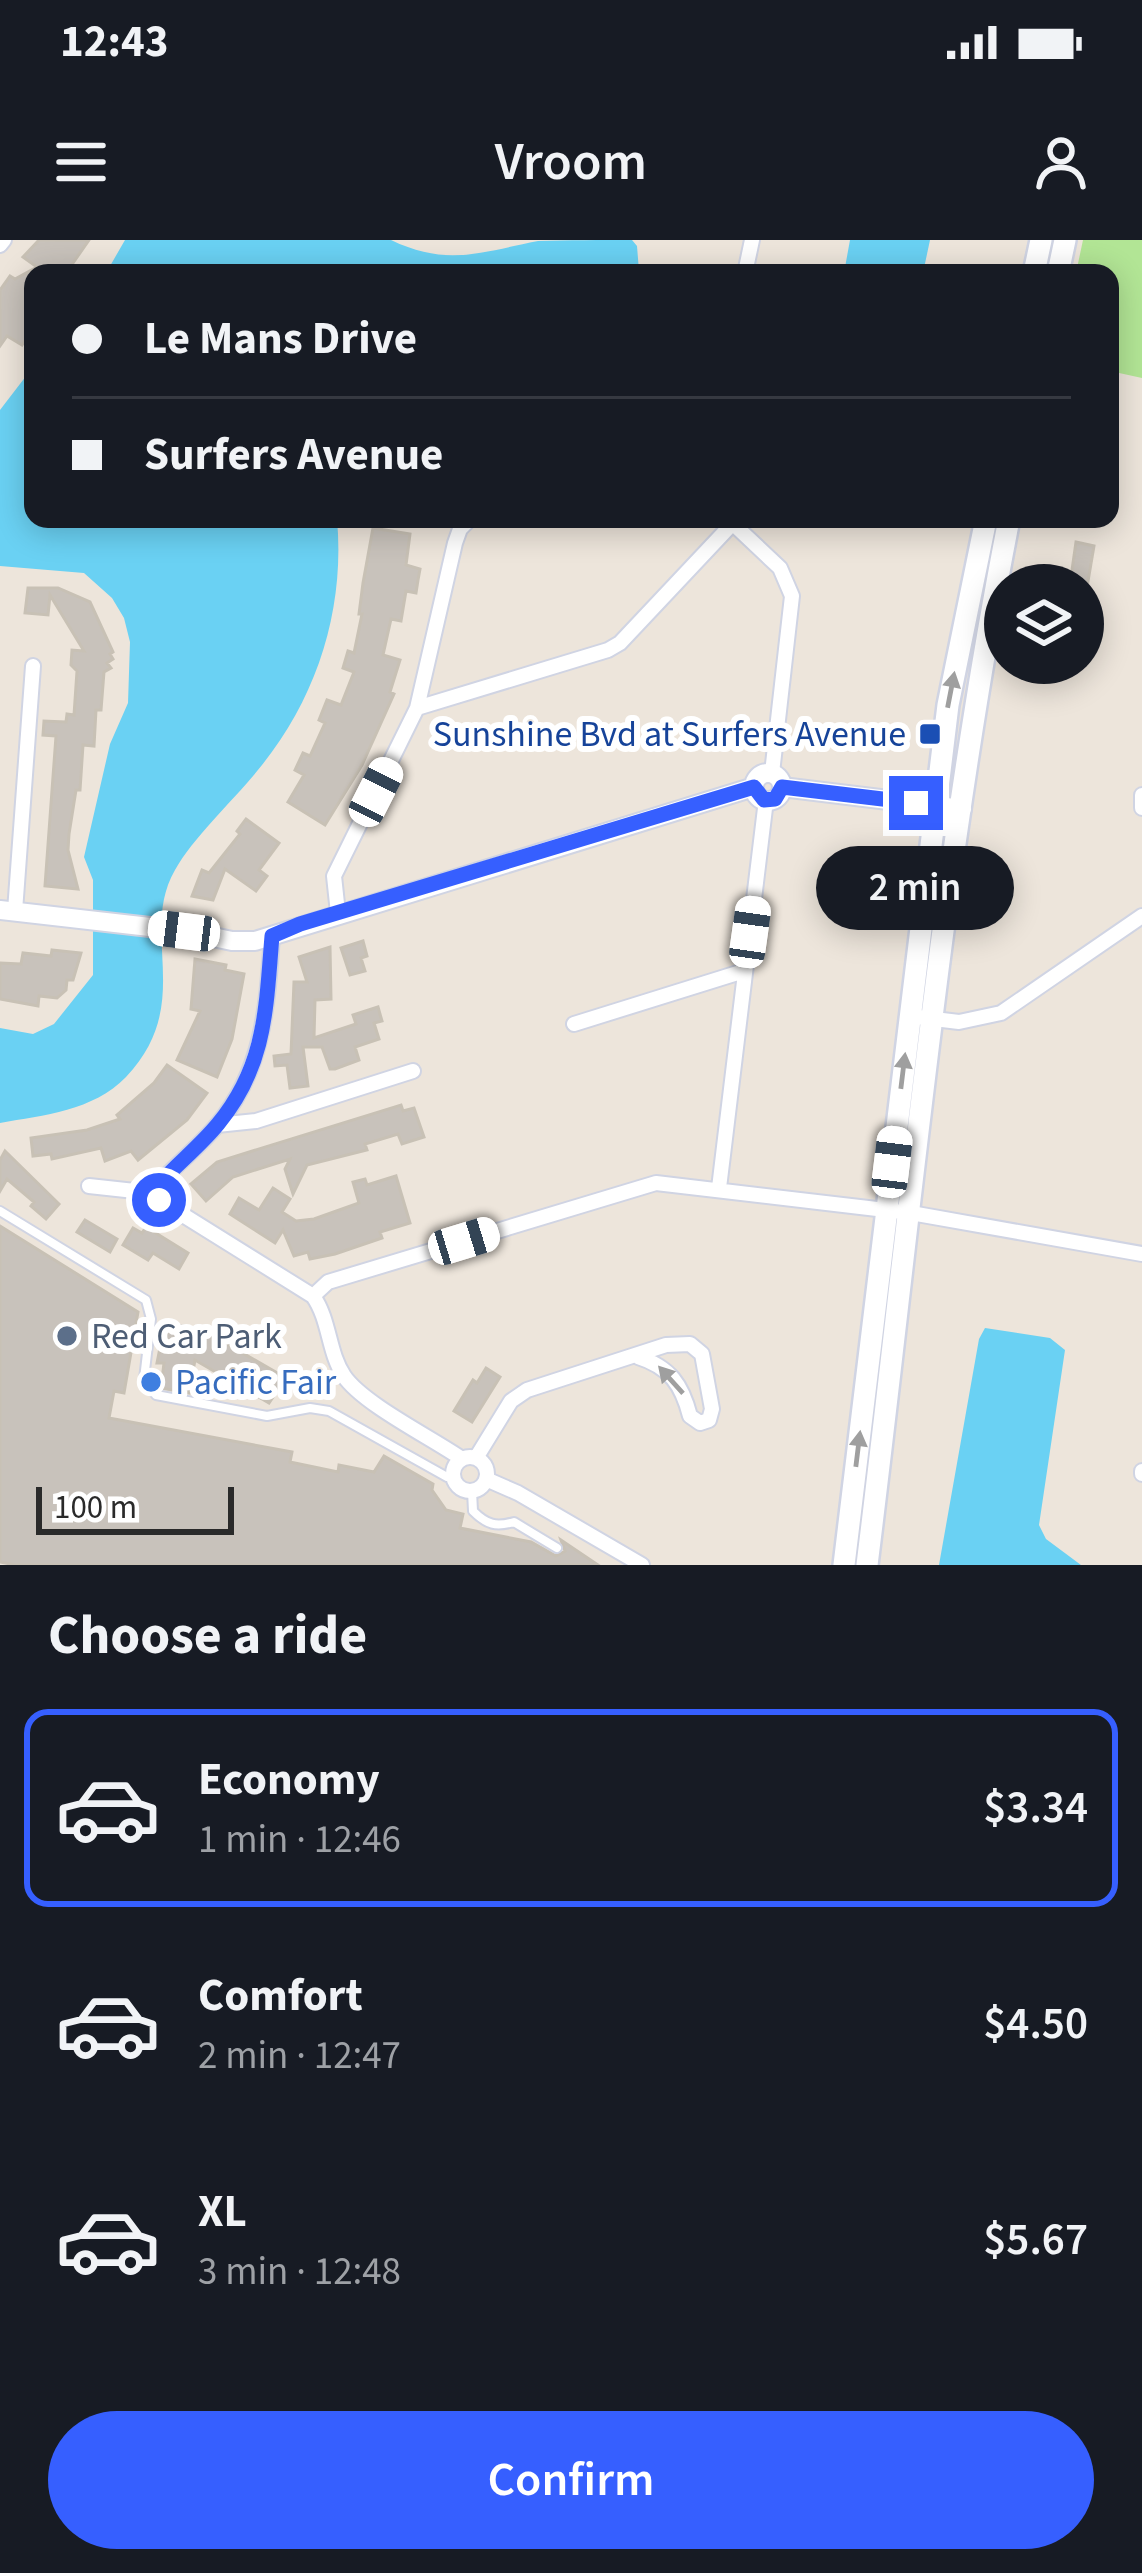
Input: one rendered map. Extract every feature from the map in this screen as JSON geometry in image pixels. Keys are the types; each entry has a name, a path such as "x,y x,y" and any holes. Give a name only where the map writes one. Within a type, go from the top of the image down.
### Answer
{"main road":[{"path":"844,1565 934,805 948,705 984,528"},
{"path":"867,1565 962,809 986,637 1007,528"}],"street":[{"path":"338,913 334,875 417,707 462,528"},
{"path":"417,707 620,643 724,528"},
{"path":"719,1188 793,596 780,568 737,528"},
{"path":"33,666 8,911 243,942 769,787 962,809"},
{"path":"1142,795 1142,808"},
{"path":"909,1016 974,1021 1001,1013 1142,916"},
{"path":"154,1192 217,1125 243,1089 259,1054 272,936"},
{"path":"574,1024 744,970"},
{"path":"217,1125 256,1121 412,1071"},
{"path":"313,1296 328,1282 656,1183 910,1213 1142,1254"},
{"path":"88,1186 154,1192 313,1296 343,1375 357,1390 469,1458 487,1469 486,1480 472,1491 462,1490 453,1477 454,1466 469,1458 512,1401 527,1390 666,1345 689,1344 702,1354 712,1409 709,1420 700,1423 691,1416 683,1389 671,1374 638,1357"},
{"path":"486,1480 518,1493 642,1565"}],"lane":[{"path":"0,1211 146,1300 151,1319 144,1379 157,1395 267,1416 310,1408 329,1412 447,1478 453,1477"},
{"path":"472,1491 473,1511 484,1522 498,1526 514,1522 557,1548"}],"green space":[{"path":"1083,240 1142,240 1142,378 1119,373 1119,264 1078,264"}],"water":[{"path":"125,240 391,240 447,255 538,241 632,240 638,264 111,264"},
{"path":"850,240 930,240 925,264 846,264"},
{"path":"24,379 24,528 337,528 338,552 337,585 324,649 298,710 262,765 183,857 165,894 163,996 147,1049 126,1077 99,1097 67,1110 0,1123 0,1028 33,1034 54,1024 93,975 93,880 84,857 110,744 128,703 130,642 112,598 84,573 0,566 0,410"},
{"path":"985,1328 1050,1338 1065,1350 1039,1525 1046,1539 1081,1565 939,1565 979,1339"}],"building":[{"path":"39,240 89,240 72,264 33,264 23,257"},
{"path":"24,274 24,342 7,336 0,346 0,290 10,276 15,279"},
{"path":"373,528 410,534 406,565 420,569 416,593 406,591 401,621 391,619 383,655 400,660 390,692 394,694 362,765 325,825 288,802 304,775 295,770 303,753 310,756 325,723 319,720 327,700 341,705 354,672 343,668 348,651 354,653"},
{"path":"1076,542 1094,546 1091,564 1073,564"},
{"path":"28,588 58,588 90,602 113,652 107,663 111,668 104,672 101,710 96,710 94,746 83,745 80,790 76,790 69,834 78,889 45,886 56,736 43,735 44,721 66,722 67,714 74,715 77,671 71,665 72,650 84,651 50,595 48,615 25,613"},
{"path":"246,819 279,843 259,870 267,876 256,891 225,869 213,900 192,896 202,870 209,873"},
{"path":"363,941 365,971 350,975 341,948"},
{"path":"330,947 331,999 315,1000 314,1038 356,1024 353,1015 378,1007 382,1021 374,1023 379,1039 355,1047 359,1060 335,1069 330,1069 322,1047 303,1047 308,1086 290,1088 287,1065 275,1066 274,1056 291,1054 294,982 307,982 299,957"},
{"path":"52,950 81,953 66,990 57,998 39,996 38,1006 0,999 0,963 21,964 23,953 51,956"},
{"path":"195,959 244,974 232,1039 217,1077 177,1060 200,1011 191,1009"},
{"path":"167,1065 207,1093 187,1120 138,1160 131,1151 105,1161 101,1148 52,1159 51,1154 33,1156 31,1138 87,1130 120,1119 117,1115"},
{"path":"401,1105 403,1111 414,1108 424,1137 402,1144 398,1134 365,1144 367,1150 307,1165 293,1194 285,1169 290,1159 233,1177 206,1201 191,1184 217,1162"},
{"path":"5,1151 59,1204 46,1219 7,1179 0,1191 0,1160"},
{"path":"396,1176 410,1223 335,1254 310,1259 308,1252 294,1256 283,1230 275,1243 230,1214 239,1198 259,1210 273,1188 290,1199 282,1212 296,1221 314,1219 359,1203 353,1182 365,1179 367,1185"},
{"path":"85,1220 117,1239 110,1252 77,1232"},
{"name":"Pacific Fair","path":"0,1226 138,1312 124,1393 114,1391 109,1418 292,1452 290,1462 338,1472 339,1465 374,1472 384,1456 433,1484 446,1510 463,1514 460,1528 531,1542 556,1556 565,1551 561,1540 598,1565 0,1562"},
{"path":"146,1227 188,1253 179,1269 153,1253 148,1260 123,1245 133,1228 142,1233"},
{"path":"165,1323 201,1329 286,1378 269,1403 195,1360 189,1393 161,1388 164,1363 157,1363"},
{"path":"486,1368 500,1377 472,1422 454,1411"}],"place":[{"name":"Sunshine Bvd at Surfers Avenue","path":"930,734"},
{"name":"Red Car Park","path":"67,1336"},
{"name":"Pacific Fair","path":"151,1382"}],"route":[{"path":"159,1200 158,1185 217,1125 243,1089 259,1054 272,936 754,787 764,800 775,799 782,787 916,803"}]}
